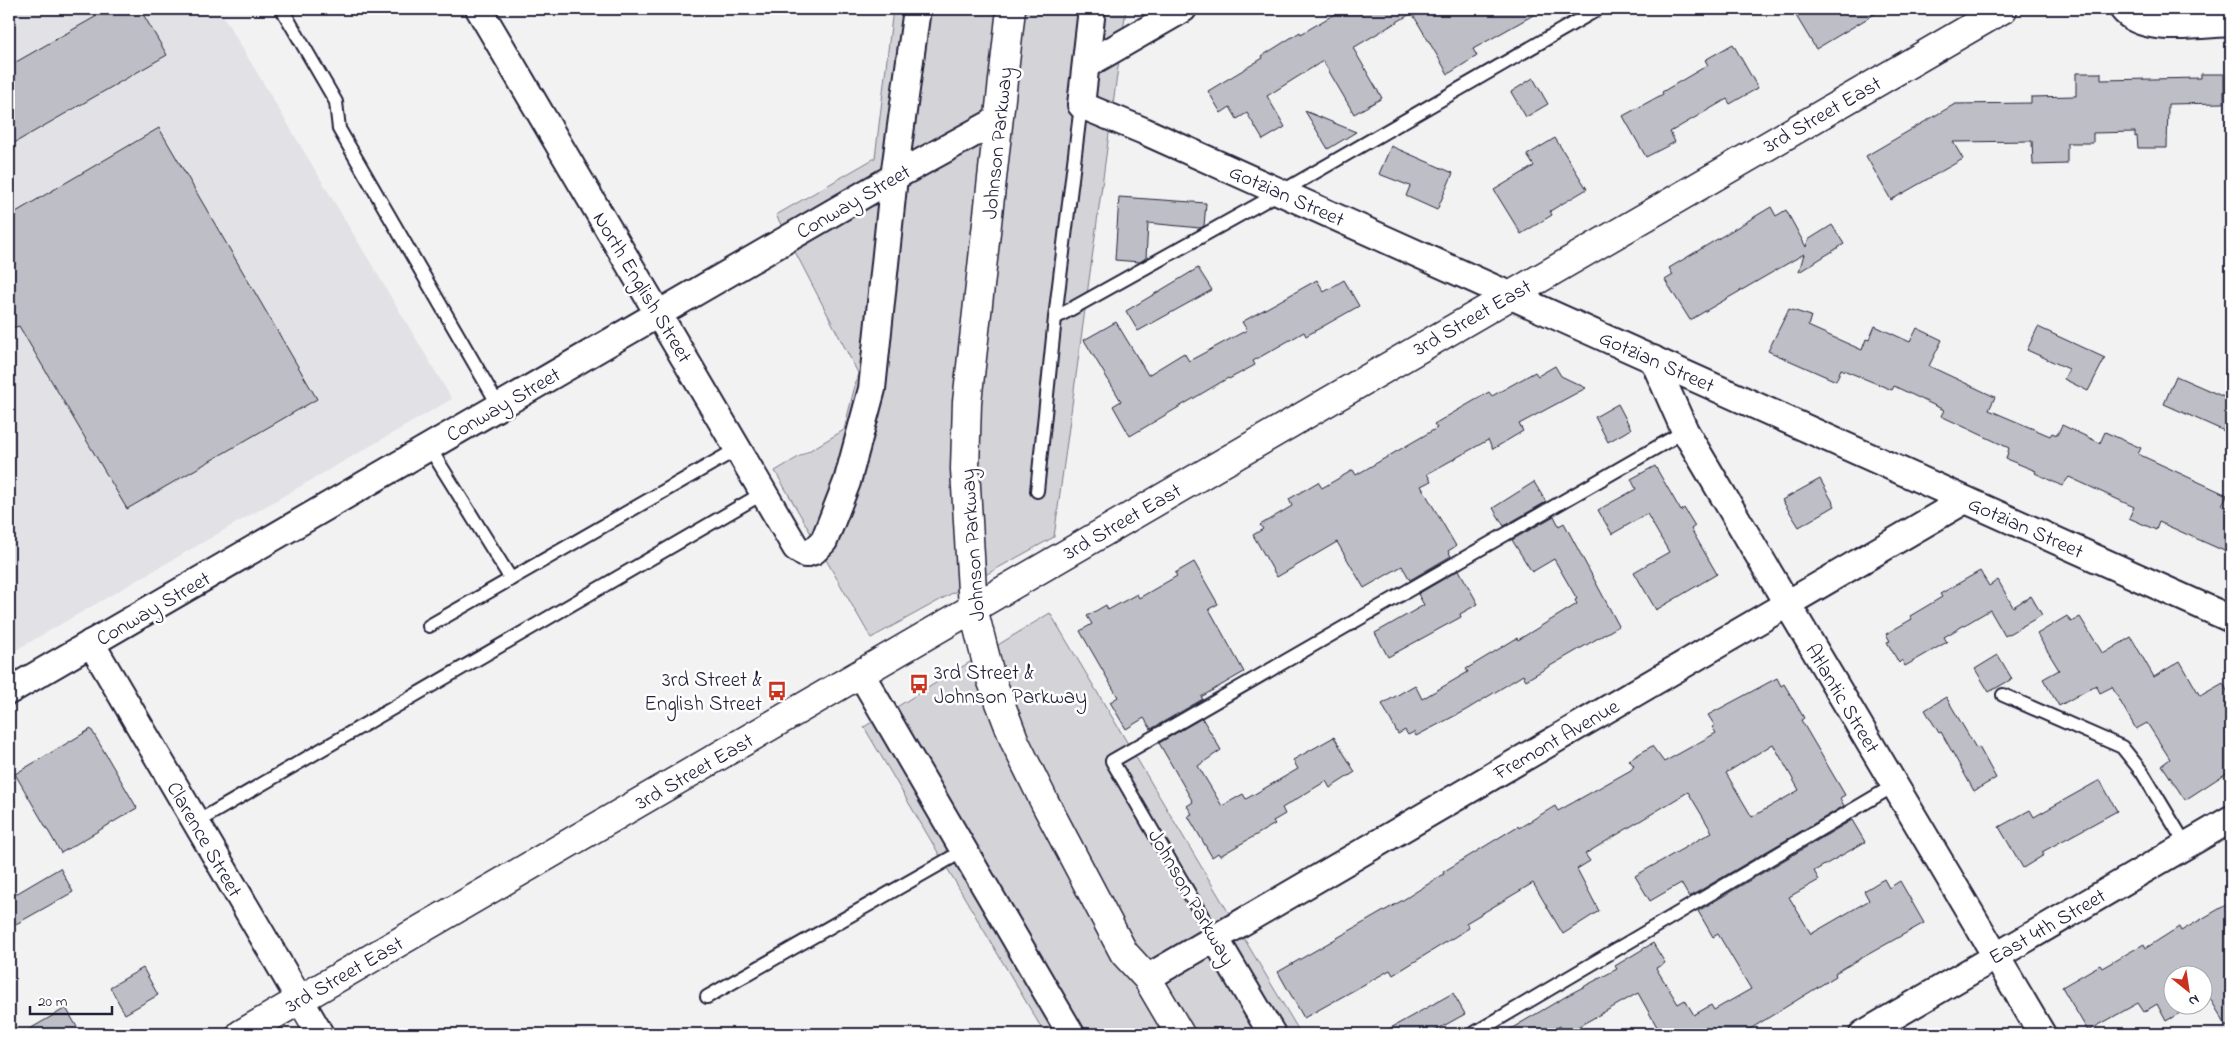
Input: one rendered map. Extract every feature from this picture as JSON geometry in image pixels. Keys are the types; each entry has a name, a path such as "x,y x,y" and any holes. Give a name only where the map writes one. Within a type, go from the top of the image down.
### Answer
{"street":[{"name":"North English Street","path":"479,9 765,492 796,548 805,554 814,551 824,541 847,482 872,389 894,178"},
{"path":"894,178 917,9"},
{"name":"Johnson Parkway","path":"1012,9 967,402 965,469 973,608 991,679 1015,742 1124,953 1147,978 1180,1034"},
{"path":"1081,105 1092,9"},
{"path":"1086,65 1183,9"},
{"name":"3rd Street East","path":"241,1034 2003,9"},
{"path":"2122,9 2136,21 2149,25 2231,23"},
{"name":"Gotzian Street","path":"1081,105 1144,131 1653,358 2231,619"},
{"name":"Conway Street","path":"9,691 499,406 998,120"},
{"name":"Atlantic Street","path":"1653,358 1685,431 2042,1034"},
{"name":"Fremont Avenue","path":"1147,978 1965,500"},
{"name":"Clarence Street","path":"91,643 320,1034"},
{"path":"862,674 963,851 1061,1031"},
{"name":"East 4th Street","path":"1862,1034 2231,819"},
{"name":"Johnson Parkway","path":"1215,938 1272,1034"}],"lane":[{"path":"282,9 336,102 339,129 499,406"},
{"path":"1055,318 1281,192 1598,9"},
{"path":"1037,491 1055,318 1081,105"},
{"name":"Johnson Parkway","path":"1215,938 1112,761 1685,431"},
{"path":"429,447 511,579"},
{"path":"429,626 739,448"},
{"path":"195,823 765,492"},
{"path":"2004,695 2122,747 2142,772 2186,845"},
{"path":"1472,1034 1895,786"},
{"path":"707,997 963,851"}],"shaded area":[{"path":"9,9 219,9 452,399 9,654"},
{"path":"893,9 1126,9 1054,537 871,638 775,471 844,430 858,373 776,215 875,158"},
{"path":"1050,613 1301,1034 1045,1034 864,727"}],"building":[{"path":"109,9 140,9 167,55 9,146 9,66"},
{"path":"1343,9 1544,9 1473,49 1477,56 1448,74 1412,13 1353,48 1382,98 1354,114 1323,61 1267,96 1285,127 1263,140 1247,113 1237,119 1230,107 1221,113 1208,91 1263,58 1262,56 1300,32 1301,34"},
{"path":"1792,9 1883,9 1816,49"},
{"path":"1733,44 1758,88 1730,104 1727,99 1670,132 1675,142 1646,157 1623,116 1663,94 1662,92 1708,65 1705,60"},
{"path":"2076,73 2101,73 2101,80 2201,78 2201,74 2224,74 2224,103 2168,104 2167,148 2138,148 2135,132 2093,133 2093,143 2067,143 2067,164 2033,165 2032,141 1953,142 1963,159 1891,200 1866,156 1955,104 2031,103 2031,97 2076,96"},
{"path":"1533,78 1548,104 1526,117 1511,92"},
{"path":"1305,111 1356,132 1328,149"},
{"path":"159,128 317,399 127,509 19,326 9,329 9,216"},
{"path":"1555,138 1587,189 1550,211 1552,215 1521,234 1494,190 1534,166 1527,155"},
{"path":"1391,146 1453,173 1437,210 1406,196 1410,186 1379,174"},
{"path":"1119,197 1206,203 1204,226 1200,228 1148,223 1146,258 1140,262 1115,260"},
{"path":"1771,207 1776,216 1786,210 1806,247 1808,240 1832,225 1844,244 1799,272 1804,254 1690,320 1665,280 1673,275 1669,268"},
{"path":"1198,268 1212,290 1138,331 1126,311"},
{"path":"1317,280 1324,292 1344,280 1359,306 1306,336 1304,332 1253,361 1255,365 1228,378 1130,436 1113,406 1121,401 1084,340 1116,322 1148,375 1184,353 1189,361 1247,330 1242,322"},
{"path":"1789,309 1811,316 1808,326 1862,350 1866,339 1869,340 1875,326 1910,342 1917,328 1942,340 1929,366 1995,397 1989,410 2050,436 2052,433 2057,435 2062,425 2100,443 2105,432 2141,448 2138,454 2227,495 2222,505 2231,509 2231,554 2159,522 2156,530 2129,518 2134,507 2069,477 2062,486 2035,473 2036,471 2006,459 2009,448 1941,416 1944,410 1894,386 1892,390 1841,369 1836,381 1768,351"},
{"path":"2038,327 2105,358 2088,391 2064,379 2069,369 2027,350"},
{"path":"1555,366 1561,376 1586,388 1519,424 1523,431 1493,449 1488,440 1427,474 1431,481 1421,486 1456,546 1448,551 1451,556 1410,580 1402,566 1364,588 1337,542 1277,577 1253,535 1263,529 1260,525 1292,506 1289,499 1318,482 1322,488 1353,470 1356,475 1437,428 1434,424 1489,392 1492,396 1535,372 1538,376"},
{"path":"2176,376 2231,400 2231,434 2164,404"},
{"path":"1618,404 1631,429 1608,442 1595,417"},
{"path":"1655,466 1681,511 1684,508 1695,526 1691,529 1717,574 1656,610 1634,572 1669,552 1647,514 1612,534 1598,510 1636,489 1631,479"},
{"path":"1820,479 1835,506 1799,527 1782,500"},
{"path":"1534,482 1546,502 1504,526 1493,508"},
{"path":"1554,516 1559,526 1564,523 1619,626 1526,680 1523,675 1466,710 1416,736 1414,732 1408,735 1405,730 1398,734 1382,704 1415,685 1422,699 1468,672 1466,669 1577,604 1575,600 1577,599 1554,559 1532,572 1512,540"},
{"path":"1194,562 1218,604 1209,609 1244,672 1201,697 1203,699 1151,729 1144,718 1126,729 1110,702 1118,697 1080,631 1092,624 1087,616 1106,605 1108,610 1137,594 1139,598 1177,576 1175,573"},
{"path":"1459,570 1478,604 1460,614 1461,617 1388,657 1375,633 1424,605 1418,594"},
{"path":"1980,571 1989,586 1998,580 2013,607 2031,596 2042,615 2005,636 1990,610 1944,637 1947,642 1905,666 1902,660 1899,663 1887,642 1890,641 1886,634 1912,619 1910,616 1942,597 1940,594"},
{"path":"2067,616 2071,622 2080,617 2103,654 2131,637 2154,677 2180,661 2200,696 2223,683 2231,698 2231,770 2185,800 2162,765 2170,759 2147,723 2136,729 2112,687 2100,693 2096,685 2059,706 2043,679 2059,670 2037,634"},
{"path":"1998,655 2012,679 1989,692 1975,669"},
{"path":"1777,678 1781,686 1784,684 1804,718 1801,720 1845,795 1840,798 1844,806 1689,897 1681,883 1650,901 1635,876 1712,832 1688,792 1585,854 1590,861 1577,869 1599,911 1563,934 1533,883 1466,923 1469,928 1393,975 1390,970 1304,1018 1278,972 1403,900 1444,874 1443,872 1518,826 1519,828 1555,806 1558,811 1631,770 1634,766 1629,760 1652,746 1664,762 1716,733 1712,727 1715,726 1708,715","holes":["1773,744 1799,790 1752,817 1726,773"]},
{"path":"1946,697 1976,748 1979,747 1996,778 1974,791 1941,732 1939,733 1925,710"},
{"path":"1202,718 1221,750 1198,766 1222,806 1243,794 1246,799 1298,769 1293,760 1334,737 1355,772 1330,788 1326,781 1282,808 1285,814 1273,821 1275,824 1220,856 1218,853 1212,857 1188,816 1192,814 1187,806 1193,802 1159,743"},
{"path":"91,729 137,808 61,853 15,774"},
{"path":"2100,780 2117,811 2042,852 2044,855 2023,868 1999,827 2030,810 2034,817"},
{"path":"1852,820 1865,842 1814,871 1819,880 1789,897 1811,934 1868,901 1864,891 1884,879 1889,888 1900,881 1924,923 1835,973 1836,976 1742,1034 1661,1034 1638,993 1565,1034 1560,1026 1546,1034 1502,1034 1617,969 1615,966 1653,943 1665,963 1656,968 1678,1004 1685,1000 1694,1015 1711,1005 1714,1010 1751,989 1718,934 1713,937 1698,911"},
{"path":"60,868 73,892 9,928 9,898"},
{"path":"2231,902 2231,1034 2212,1002 2212,966 2162,966 2162,1013 2157,1004 2144,1012 2138,1003 2088,1031 2062,987 2100,965 2102,968 2144,944 2146,948 2179,927 2181,931"},
{"path":"143,968 158,995 125,1014 110,987"},
{"path":"1453,993 1465,1014 1429,1034 1380,1034"},
{"path":"66,1008 81,1034 21,1034"},
{"path":"2163,1016 2175,1016 2166,1021"}],"place":[{"name":"3rd Street & Johnson Parkway","path":"919,684"},
{"name":"3rd Street & English Street","path":"777,691"}]}
